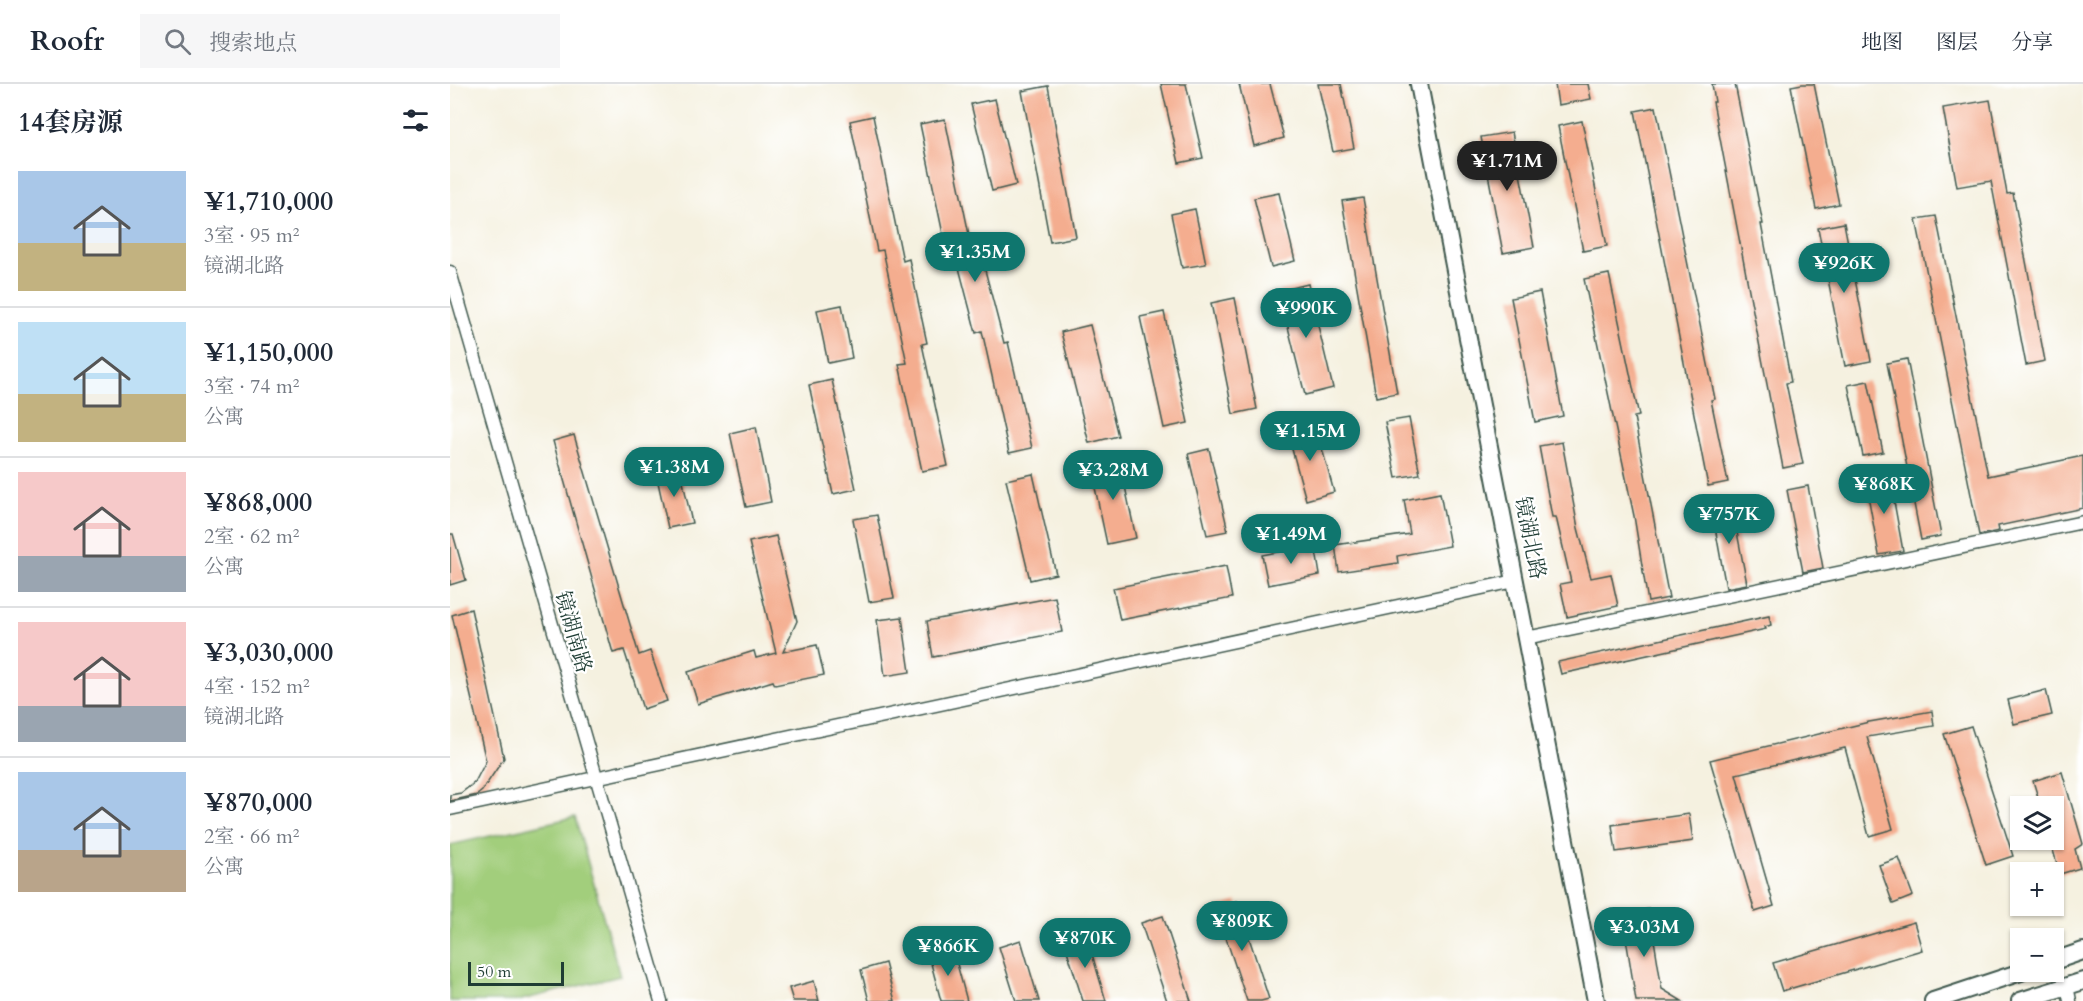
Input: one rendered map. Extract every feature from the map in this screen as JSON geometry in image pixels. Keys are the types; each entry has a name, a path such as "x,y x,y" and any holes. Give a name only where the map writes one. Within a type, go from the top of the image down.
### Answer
{"street":[{"name":"镜湖北路","path":"1419,84 1596,1001"},
{"name":"镜湖南路","path":"450,272 661,1001"},
{"path":"1526,638 2083,522"},
{"path":"450,809 1515,582"},
{"path":"2064,958 2083,951"},
{"path":"1933,1001 2010,976"},
{"path":"2020,1001 2073,989"}],"green space":[{"path":"575,817 620,976 517,1001 450,1001 450,845"}],"building":[{"path":"1161,84 1186,84 1203,158 1179,163"},
{"path":"1239,84 1270,84 1284,138 1254,146"},
{"path":"1318,84 1341,84 1354,148 1333,152"},
{"path":"1555,84 1588,84 1591,99 1558,105"},
{"path":"1712,84 1735,84 1763,224 1761,224 1791,382 1786,383 1803,464 1783,468 1713,102 1715,102"},
{"path":"1814,84 1839,204 1816,209 1791,86"},
{"path":"1048,86 1076,237 1050,242 1022,91"},
{"path":"995,99 1016,185 992,191 971,104"},
{"path":"1990,100 2007,194 2013,193 2045,361 2026,365 1991,181 1957,187 1943,108"},
{"path":"1656,107 1715,399 1711,400 1728,482 1708,486 1635,111"},
{"path":"873,116 903,261 909,259 927,343 922,344 948,466 922,471 899,364 907,363 883,250 877,251 850,121"},
{"path":"945,119 972,249 979,247 1004,343 1008,342 1032,448 1009,453 982,331 976,333 951,237 944,239 920,124"},
{"path":"1582,121 1607,246 1583,251 1558,126"},
{"path":"1512,132 1534,247 1503,253 1481,137"},
{"path":"1279,193 1295,261 1271,267 1254,198"},
{"path":"1363,198 1397,393 1376,397 1342,201"},
{"path":"1195,209 1206,264 1182,268 1171,214"},
{"path":"1936,216 1988,476 2083,456 2083,508 1998,526 1999,531 1979,535 1916,219"},
{"path":"1844,223 1871,361 1845,366 1818,228"},
{"path":"1609,274 1639,416 1634,417 1669,598 1648,602 1634,516 1584,279"},
{"path":"1308,284 1333,388 1305,395 1279,291"},
{"path":"1540,292 1563,416 1535,422 1511,298"},
{"path":"1235,298 1257,409 1233,414 1211,303"},
{"path":"842,305 852,358 828,363 817,310"},
{"path":"1164,312 1188,423 1164,428 1140,317"},
{"path":"1090,325 1118,436 1089,443 1061,332"},
{"path":"1907,359 1941,536 1921,540 1887,363"},
{"path":"832,380 856,489 833,494 809,385"},
{"path":"1868,381 1883,452 1863,456 1848,385"},
{"path":"1409,418 1420,474 1396,478 1385,422"},
{"path":"1315,423 1334,492 1306,500 1287,431"},
{"path":"756,427 771,502 746,507 730,433"},
{"path":"574,435 639,655 650,651 667,701 643,709 624,650 613,653 553,441"},
{"path":"1562,442 1578,528 1591,578 1611,574 1618,606 1567,617 1560,584 1571,582 1556,517 1552,517 1539,446"},
{"path":"1209,449 1228,531 1207,535 1188,454"},
{"path":"1119,458 1136,538 1107,544 1090,464"},
{"path":"680,468 692,523 668,528 656,473"},
{"path":"1033,474 1056,574 1030,580 1006,480"},
{"path":"1889,474 1903,551 1879,555 1865,479"},
{"path":"1808,486 1823,568 1803,572 1787,490"},
{"path":"1440,493 1450,546 1397,556 1398,563 1339,572 1335,545 1410,534 1404,500"},
{"path":"1731,501 1747,584 1726,588 1711,505"},
{"path":"877,515 894,598 869,602 853,519"},
{"path":"450,534 453,534 466,580 450,585"},
{"path":"776,536 797,621 783,652 817,645 824,675 775,685 773,681 698,704 688,672 754,651 756,658 776,653 749,542"},
{"path":"1315,545 1320,575 1268,585 1262,555"},
{"path":"1226,566 1232,598 1120,620 1113,588"},
{"path":"1055,597 1062,632 933,657 927,621"},
{"path":"471,609 504,758 477,795 450,801 450,795 461,793 475,782 486,761 452,615"},
{"path":"1769,616 1771,625 1765,627 1766,629 1561,674 1558,662"},
{"path":"902,617 910,672 885,676 877,620"},
{"path":"2046,690 2052,715 2014,724 2008,700"},
{"path":"1932,711 1934,726 1867,737 1893,829 1869,836 1845,748 1736,774 1774,906 1755,912 1710,760 1869,722"},
{"path":"1971,726 2013,856 1986,865 1944,734"},
{"path":"2062,772 2083,844 2075,849 2080,868 2064,873 2064,862 2056,862 2053,850 2064,850 2064,796 2038,796 2033,781"},
{"path":"1689,814 1693,841 1616,852 1612,825"},
{"path":"1899,858 1913,896 1893,904 1879,865"},
{"path":"1237,901 1269,999 1247,1001 1216,908"},
{"path":"1649,909 1662,989 1682,1001 1636,1001 1622,913"},
{"path":"1163,916 1191,1001 1167,1001 1141,923"},
{"path":"1914,922 1922,950 1782,991 1773,963"},
{"path":"1086,934 1106,1001 1083,1001 1064,941"},
{"path":"1021,940 1039,1001 1016,1001 999,947"},
{"path":"953,949 967,1001 941,1001 929,956"},
{"path":"885,963 895,1001 869,1001 861,970"},
{"path":"814,981 819,1001 793,1001 789,988"}]}
